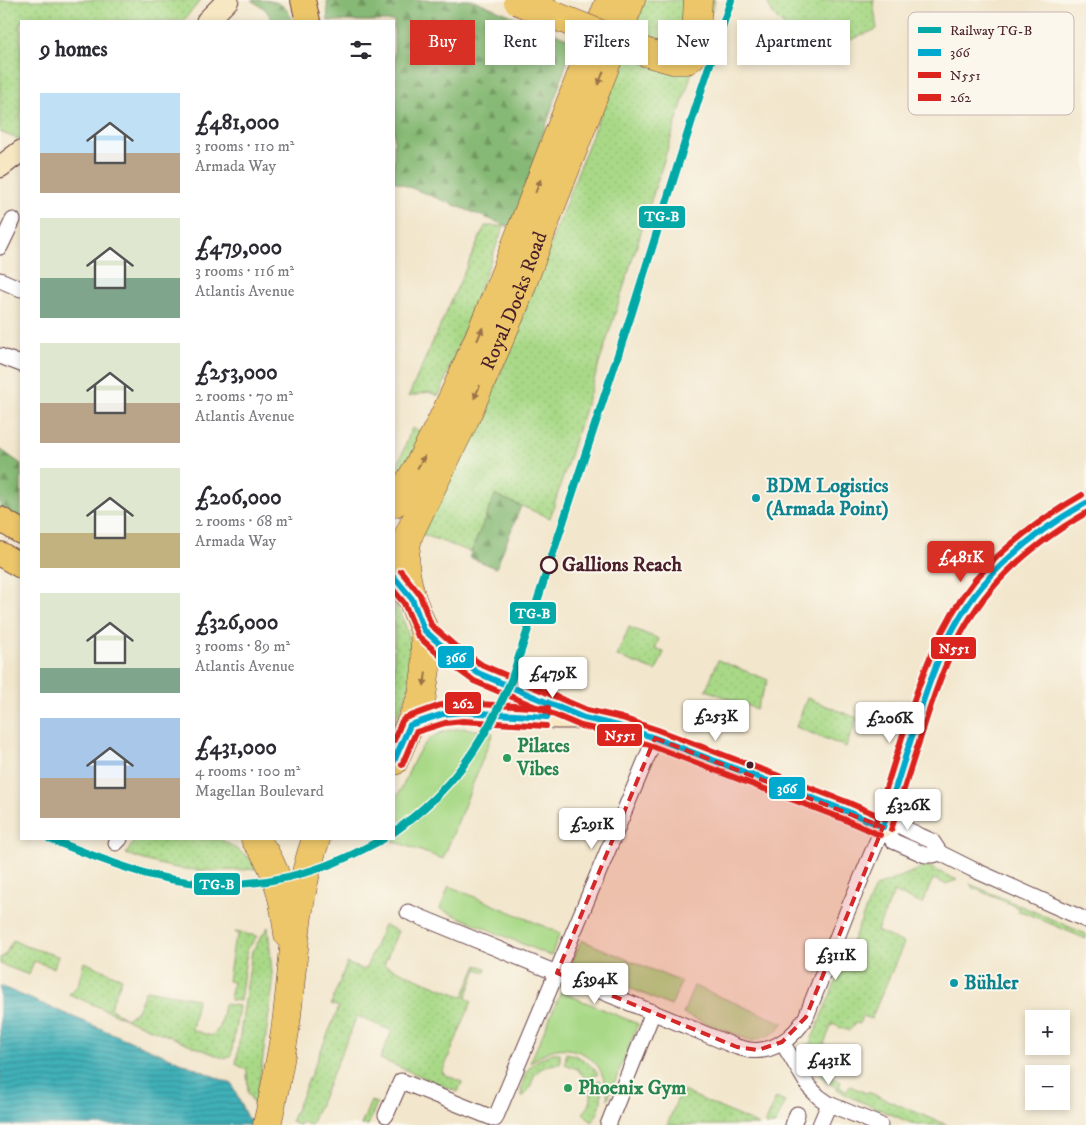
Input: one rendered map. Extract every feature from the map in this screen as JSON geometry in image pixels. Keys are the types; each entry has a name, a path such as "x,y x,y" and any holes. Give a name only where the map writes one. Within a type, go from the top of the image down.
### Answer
{"highway":[{"path":"514,0 648,53 673,60 687,60 692,56 698,44 696,34 698,0"},
{"name":"Royal Docks Road","path":"395,502 425,454 476,344 610,0"},
{"name":"Royal Docks Road","path":"412,599 404,570 405,547 409,534 466,419 515,304 631,0"},
{"path":"395,578 412,599 424,630 426,669 419,704 395,759"},
{"path":"255,840 269,860 282,894 286,912 291,978"},
{"path":"268,1125 285,1031 301,899 316,840"}],"main road":[{"path":"303,0 308,20"},
{"path":"0,519 20,531"},
{"path":"0,554 20,565"}],"street":[{"path":"208,20 228,0"},
{"path":"0,167 20,152"},
{"path":"0,247 12,220"},
{"path":"0,280 20,289"},
{"path":"0,356 20,364"},
{"path":"408,912 737,1047 750,1050 765,1049 782,1042 795,1032 806,1017 883,827 923,700 948,638 982,586 1000,566 1028,541 1058,519 1086,503"},
{"path":"424,630 438,644 478,673 584,718"},
{"path":"410,725 443,714 463,712 584,718 618,726 655,738 844,810 883,827 900,826 932,841 940,852 984,875 1086,920"},
{"path":"386,1115 401,1081 495,1119 655,738"},
{"path":"608,1125 654,1012"},
{"path":"782,1042 809,1087 819,1097 829,1104 880,1125"},
{"path":"820,1125 829,1104"}],"highlighted area":[{"path":"655,738 883,827 806,1017 782,1042 758,1050 737,1047 557,973"}],"green space":[{"path":"0,0 201,0 184,20 20,20 20,138 0,132"},
{"path":"251,0 265,0 282,5 292,20 272,20 265,9"},
{"path":"327,0 473,0 522,20 485,20 485,65 555,65 555,33 565,37 566,65 512,228 395,181 395,20 328,20"},
{"path":"644,0 715,0 709,20 658,20 658,65 694,65 550,518 495,495 471,552 419,533 499,377 619,65 648,65 648,20 636,20"},
{"path":"767,0 875,0 873,1 877,29 850,40 850,20 778,20"},
{"path":"485,226 504,226 439,396 428,392 408,397"},
{"path":"412,428 426,433 395,484 395,472"},
{"path":"0,449 20,463 20,521 0,510"},
{"path":"495,495 521,506 496,568 469,557"},
{"path":"395,605 408,633 412,655 412,677 395,722"},
{"path":"629,627 659,639 655,649 664,652 656,671 617,656"},
{"path":"718,660 768,680 756,709 706,690"},
{"path":"807,698 857,718 846,747 796,727"},
{"path":"465,728 493,733 443,859 390,840 395,840 395,802 419,751 432,738 440,733"},
{"path":"135,840 223,840 250,858 256,869 224,871 182,869 126,854"},
{"path":"927,866 957,880 946,884 933,879 922,904 894,892 877,931 904,943 871,1019 862,1016 859,1024 855,1023 849,1031 832,1024 824,1044 838,1051 832,1064 831,1075 832,1078 841,1082 839,1087 847,1091 850,1086 866,1093 868,1092 947,1125 916,1125 850,1097 823,1078 807,1051 875,887"},
{"path":"970,884 1086,934 1086,939 1018,911 1019,908 973,888"},
{"path":"449,886 560,933 551,956 440,909"},
{"path":"384,925 398,931 384,965 463,997 477,965 486,968 485,972 477,969 466,998 472,1001 442,1073 462,1082 458,1092 380,1059 392,1031 357,1016 311,1125 301,1122 298,1125 291,1122 339,1007 331,1004 347,963 365,970"},
{"path":"268,927 273,985 255,1107 248,1092 247,1070 236,1064 252,951"},
{"path":"235,932 257,936 247,950 240,1001 230,1000 233,982 228,981 234,942 238,937 238,934"},
{"path":"13,940 25,946 58,956 54,968 34,961 29,975 0,964 0,958 5,955"},
{"path":"581,940 681,982 671,1006 572,963"},
{"path":"84,962 122,978 110,1008 126,1019 69,994 78,985"},
{"path":"694,986 783,1023 777,1031 752,1041 683,1014"},
{"path":"146,990 197,999 192,1030 212,1036 220,1027 224,1004 239,1006 231,1056 226,1059 126,1019 137,1011"},
{"path":"561,992 638,1024 608,1099 601,1072 597,1065 585,1055 570,1049 554,1049 530,1063"},
{"path":"552,1053 560,1053 560,1064 549,1065 539,1070 534,1076 529,1089 521,1097 523,1081 528,1069"},
{"path":"566,1053 584,1060 598,1074 587,1080 577,1069 565,1064"},
{"path":"600,1080 601,1102 592,1122 583,1113 591,1100 589,1084"},
{"path":"681,1090 759,1125 667,1125"},
{"path":"776,1098 785,1102 775,1125 765,1125"},
{"path":"371,1101 377,1103 368,1125 361,1125"}],"water":[{"path":"0,986 232,1084 247,1118 263,1125 0,1125"}],"rail line":[{"name":"TG-B","path":"395,831 433,800 463,765 489,726 511,681 632,312 731,0"},
{"name":"TG-B","path":"53,840 112,863 151,875 196,883 219,884 264,881 287,877 331,864 381,840"}],"transit line":[{"name":"262","path":"875,824 909,713 924,673 941,634 962,597 987,567 1011,544 1038,523 1082,495"},
{"name":"366","path":"883,827 939,657 958,620 982,586 1017,550 1057,520 1086,503"},
{"name":"N551","path":"891,830 926,719 947,662 966,625 989,592 1010,569 1059,530 1086,513"},
{"name":"262","path":"401,571 420,595 431,625 455,646 482,665 587,710 622,718 658,730 847,802 886,819"},
{"name":"366","path":"395,578 412,599 424,630 450,653 478,673 584,718 619,726 655,738 844,810 883,827"},
{"name":"N551","path":"395,592 404,603 418,636 445,660 474,681 581,726 617,734 652,746 841,818 880,835"},
{"name":"262","path":"395,738 405,718 441,705 462,703 548,708"},
{"name":"366","path":"395,759 410,725 443,714 463,712 547,717"},
{"name":"N551","path":"402,765 416,732 445,723 463,721 546,726"}],"place":[{"name":"BDM Logistics (Armada Point)","path":"756,498"},
{"name":"Gallions Reach","path":"549,565"},
{"name":"Pilates Vibes","path":"507,758"},
{"name":"Bühler","path":"954,983"},
{"name":"Phoenix Gym","path":"568,1088"}]}
